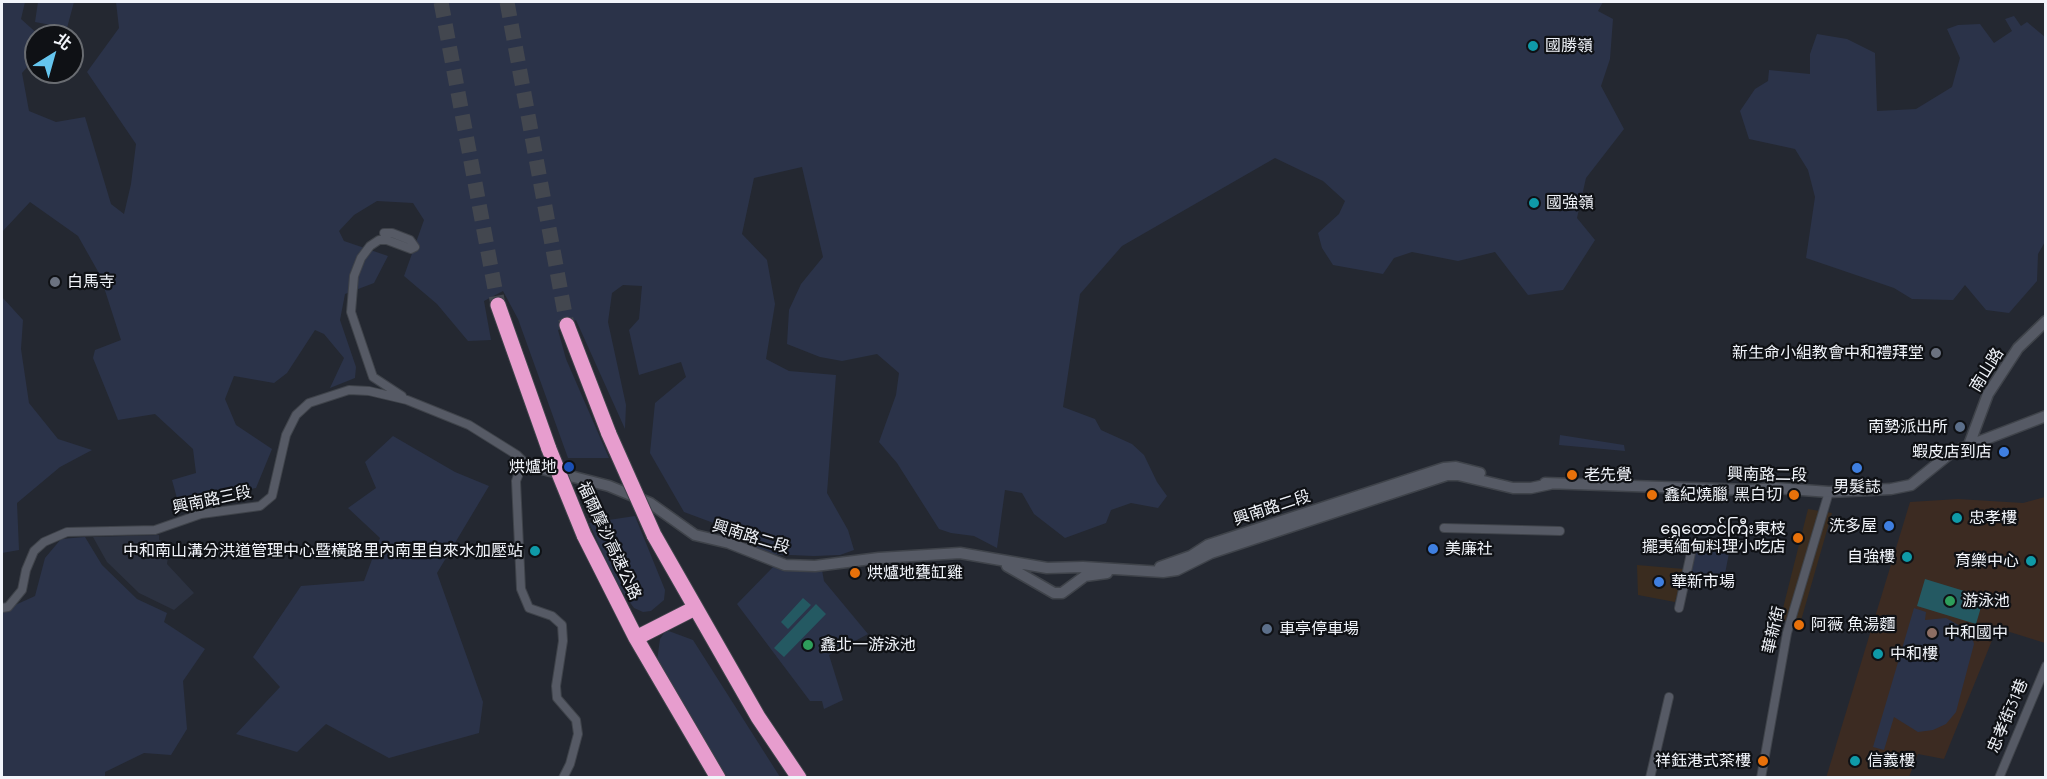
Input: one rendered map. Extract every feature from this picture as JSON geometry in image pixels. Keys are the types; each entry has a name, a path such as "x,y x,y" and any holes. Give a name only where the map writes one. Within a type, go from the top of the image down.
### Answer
{"highway":[{"name":"福爾摩沙高速公路","path":"498,305 549,449 584,535 636,638 718,777"},
{"path":"567,325 609,434 654,535 758,717 799,777"},
{"path":"636,638 695,608"}],"street":[{"path":"384,233 392,233 410,240 415,247 411,249 387,240 378,240 370,246 361,258 354,276 351,312 373,377 407,400"},
{"name":"南山路","path":"1969,445 1988,394 2018,348 2046,321"},
{"name":"興南路三段","path":"2,608 8,607 22,590 26,570 34,551 44,542 67,532 155,530 201,514 260,506 272,496 286,435 296,415 309,404 349,390 369,391 407,400 469,425 517,454 527,465"},
{"name":"興南路二段","path":"527,465 609,486 650,503 695,536 729,543 785,565 815,566 879,558 960,553 1047,568 1083,567 1145,571 1168,565 1208,545 1444,468 1456,467 1502,479 1550,484 1749,490 1776,488 1829,492 1891,489 1911,485 1952,452 2046,416"},
{"path":"527,465 519,472 516,481 521,589 529,608 552,616 562,625 563,641 557,698 576,720 578,734 570,764 563,777"},
{"name":"華新街","path":"1761,777 1787,633 1829,492"},
{"path":"1444,528 1560,531"},
{"path":"1679,608 1690,553"},
{"name":"興南路二段","path":"982,556 1020,571 1054,593 1062,593 1085,576 1129,570"},
{"name":"忠孝街31巷","path":"1999,777 2046,666"},
{"path":"1650,777 1669,697"}],"shaded area":[{"path":"2,2 25,2 21,19 27,24 24,24 24,71 22,73 29,111 56,122 85,117 111,204 124,214 131,184 136,144 87,72 119,28 116,2 1603,2 1598,11 1613,19 1610,59 1601,86 1624,129 1586,178 1577,218 1595,240 1563,290 1528,295 1495,252 1458,261 1412,252 1394,258 1383,274 1333,265 1322,248 1318,233 1339,214 1345,201 1323,181 1275,158 1122,246 1080,294 1063,407 1095,419 1101,430 1132,444 1144,455 1157,482 1167,496 1158,508 1131,503 1111,510 1106,523 1065,538 1034,514 1022,493 1005,490 997,548 974,536 939,529 897,463 879,442 896,395 899,373 877,354 842,361 820,357 787,344 789,310 801,284 823,257 802,167 754,178 742,234 767,260 775,304 766,359 789,371 836,375 827,493 848,530 854,550 840,555 766,554 735,531 684,512 650,453 655,403 686,377 681,362 639,375 629,330 639,319 642,286 623,285 612,293 608,322 626,405 625,429 576,320 558,330 566,359 609,458 568,458 518,319 503,291 484,301 491,340 468,341 437,304 404,276 424,220 413,203 377,201 354,215 339,231 344,241 388,256 374,283 345,294 340,320 356,367 355,378 330,388 344,358 324,334 315,330 287,373 274,383 234,376 225,399 236,425 272,449 256,488 178,502 172,480 196,473 193,449 155,414 118,420 93,358 95,350 121,340 100,275 78,236 30,202 2,232"},
{"path":"38,2 74,2 68,24 35,22"},
{"path":"2014,16 2021,26 2027,22 2045,37 2046,240 2038,254 2037,281 2009,313 1986,310 1965,285 1953,300 1912,299 1894,288 1806,258 1815,197 1808,170 1795,149 1749,139 1740,111 1755,89 1768,81 1769,70 1810,74 1810,54 1817,34 1847,39 1875,53 1877,111 1916,109 1952,87 1960,58 1947,29 1958,25 1980,24 1994,43 2012,31 2005,19"},
{"path":"2,297 23,320 21,349 29,403 58,439 92,450 60,467 17,503 19,550 2,553"},
{"path":"1560,435 1624,445 1625,451 1559,445"},
{"path":"393,436 455,472 489,486 437,573 483,702 479,733 389,758 326,724 297,752 236,734 280,687 253,657 301,586 364,581 380,538 348,508 376,488 365,462"},
{"name":"中和國中","path":"2045,497 2045,643 1997,628 1944,759 1918,754 1909,777 1826,778 1910,502 1958,499 2023,503"},
{"path":"1808,509 1832,513 1800,624 1780,620"},
{"path":"635,516 665,590 664,600 651,611 643,612 634,608 616,583 589,523"},
{"path":"159,535 159,540 170,543 167,564 194,593 174,610 139,593 107,562 93,537"},
{"path":"85,537 102,565 137,599 167,613 164,622 205,649 183,681 187,729 171,755 144,753 105,772 105,777 2,777 2,611 35,596 45,558 61,539"},
{"path":"1696,547 1729,553 1724,579 1690,572"},
{"name":"華新市場","path":"1637,565 1684,569 1675,602 1638,595"},
{"name":"鑫北一游泳池","path":"773,567 792,570 822,570 824,581 868,634 829,655 843,700 824,709 822,701 810,701 737,604"},
{"name":"游泳池","path":"1925,579 1984,597 1976,624 1917,606"},
{"path":"803,598 811,605 788,629 781,622"},
{"path":"816,604 826,614 784,657 774,648"},
{"path":"1914,608 1926,612 1925,620 1946,618 1962,627 1974,644 1956,712 1946,724 1933,730 1918,732 1894,717 1884,750 1873,747"},
{"path":"666,630 693,640 780,777 726,777 657,661 660,639"}],"tunnel":[{"path":"441,2 498,305"},
{"path":"507,2 567,325"}],"place":[{"name":"國勝嶺","path":"1533,46"},
{"name":"國強嶺","path":"1534,203"},
{"name":"白馬寺","path":"55,282"},
{"name":"新生命小組教會中和禮拜堂","path":"1936,353"},
{"name":"南勢派出所","path":"1960,427"},
{"name":"蝦皮店到店","path":"2004,452"},
{"name":"烘爐地","path":"569,467"},
{"name":"男髮誌","path":"1857,468"},
{"name":"老先覺","path":"1572,475"},
{"name":"鑫紀燒臘","path":"1652,495"},
{"name":"黑白切","path":"1794,495"},
{"name":"忠孝樓","path":"1957,518"},
{"name":"洗多屋","path":"1889,526"},
{"name":"ရွှေတောင်ကြီး東枝 擺夷緬甸料理小吃店","path":"1798,538"},
{"name":"美廉社","path":"1433,549"},
{"name":"中和南山溝分洪道管理中心暨橫路里內南里自來水加壓站","path":"535,551"},
{"name":"自強樓","path":"1907,557"},
{"name":"育樂中心","path":"2031,561"},
{"name":"烘爐地甕缸雞","path":"855,573"},
{"name":"華新市場","path":"1659,582"},
{"name":"游泳池","path":"1950,601"},
{"name":"阿薇 魚湯麵","path":"1799,625"},
{"name":"車亭停車場","path":"1267,629"},
{"name":"中和國中","path":"1932,633"},
{"name":"鑫北一游泳池","path":"808,645"},
{"name":"中和樓","path":"1878,654"},
{"name":"祥鈺港式茶樓","path":"1763,761"},
{"name":"信義樓","path":"1855,761"}]}
